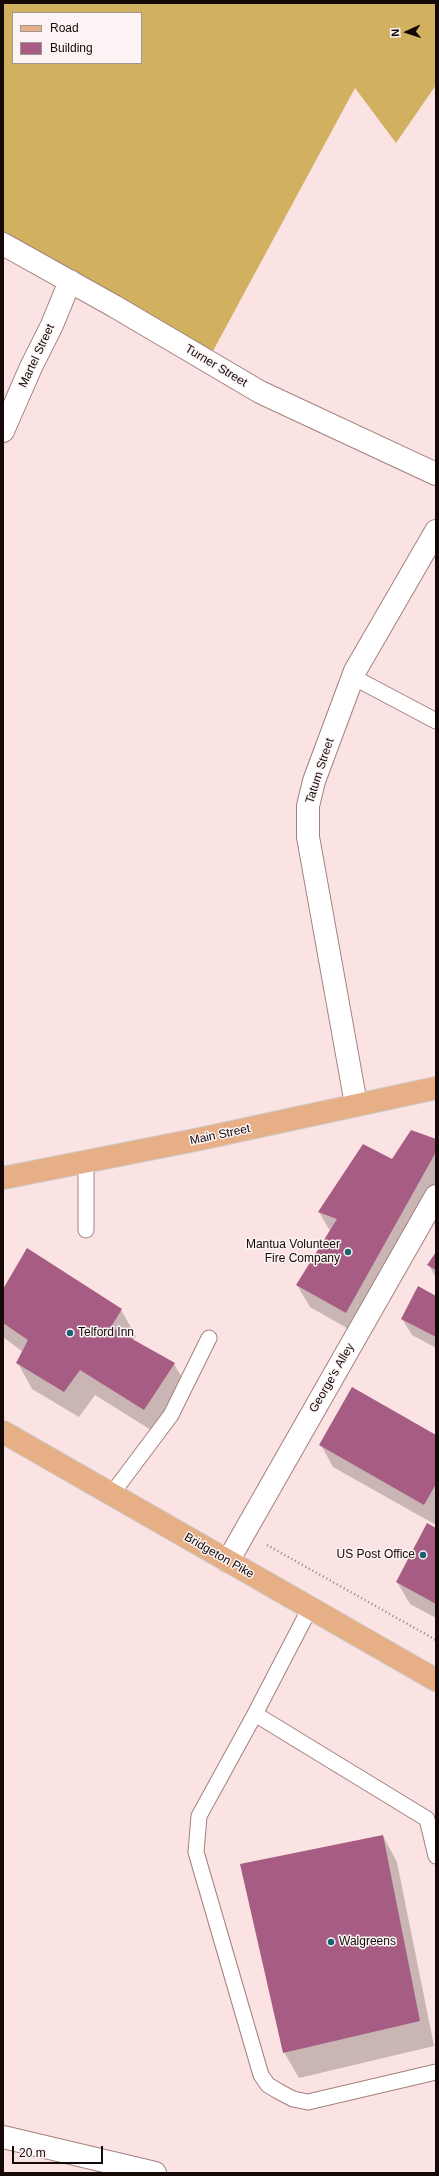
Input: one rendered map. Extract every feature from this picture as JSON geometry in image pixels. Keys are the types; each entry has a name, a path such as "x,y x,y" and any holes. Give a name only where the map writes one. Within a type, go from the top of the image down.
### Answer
{"main road":[{"name":"Main Street","path":"3,1178 200,1140 356,1104 436,1088"},
{"name":"Bridgeton Pike","path":"4,1434 436,1680"}],"street":[{"name":"Turner Street","path":"3,244 70,281 260,392 436,474"},
{"name":"Martel Street","path":"3,430 31,366 52,325 70,281"},
{"name":"Tatum Street","path":"356,1104 308,837 308,806 314,782 353,677 436,531"},
{"name":"George's Alley","path":"228,1561 436,1196"},
{"path":"3,2137 155,2173"}],"lane":[{"path":"353,677 436,721"},
{"path":"86,1161 86,1230"},
{"path":"112,1495 171,1414 208,1338"},
{"path":"310,1608 256,1714 199,1816 196,1852 261,2075 268,2085 293,2099 308,2102 436,2072"},
{"path":"256,1714 427,1819 436,1856"}],"path":[{"path":"260,1541 436,1640"}],"shaded area":[{"path":"3,3 436,3 436,85 396,143 355,88 207,362 3,253"}],"building":[{"name":"Mantua Volunteer Fire Company","path":"411,1130 436,1139 436,1152 346,1313 296,1285 337,1219 318,1212 363,1144 392,1159"},
{"name":"Telford Inn","path":"27,1248 122,1309 111,1327 175,1363 144,1410 80,1370 64,1392 16,1363 28,1340 3,1323 3,1289"},
{"path":"436,1252 436,1270 427,1265"},
{"path":"418,1286 436,1296 436,1337 401,1319"},
{"path":"352,1387 436,1435 436,1484 424,1505 319,1445"},
{"name":"US Post Office","path":"427,1523 436,1528 436,1604 396,1582"},
{"name":"Walgreens","path":"383,1835 420,2021 283,2053 240,1864"}],"place":[{"name":"Mantua Volunteer Fire Company","path":"348,1252"},
{"name":"Telford Inn","path":"70,1333"},
{"name":"US Post Office","path":"423,1555"},
{"name":"Walgreens","path":"331,1942"}]}
